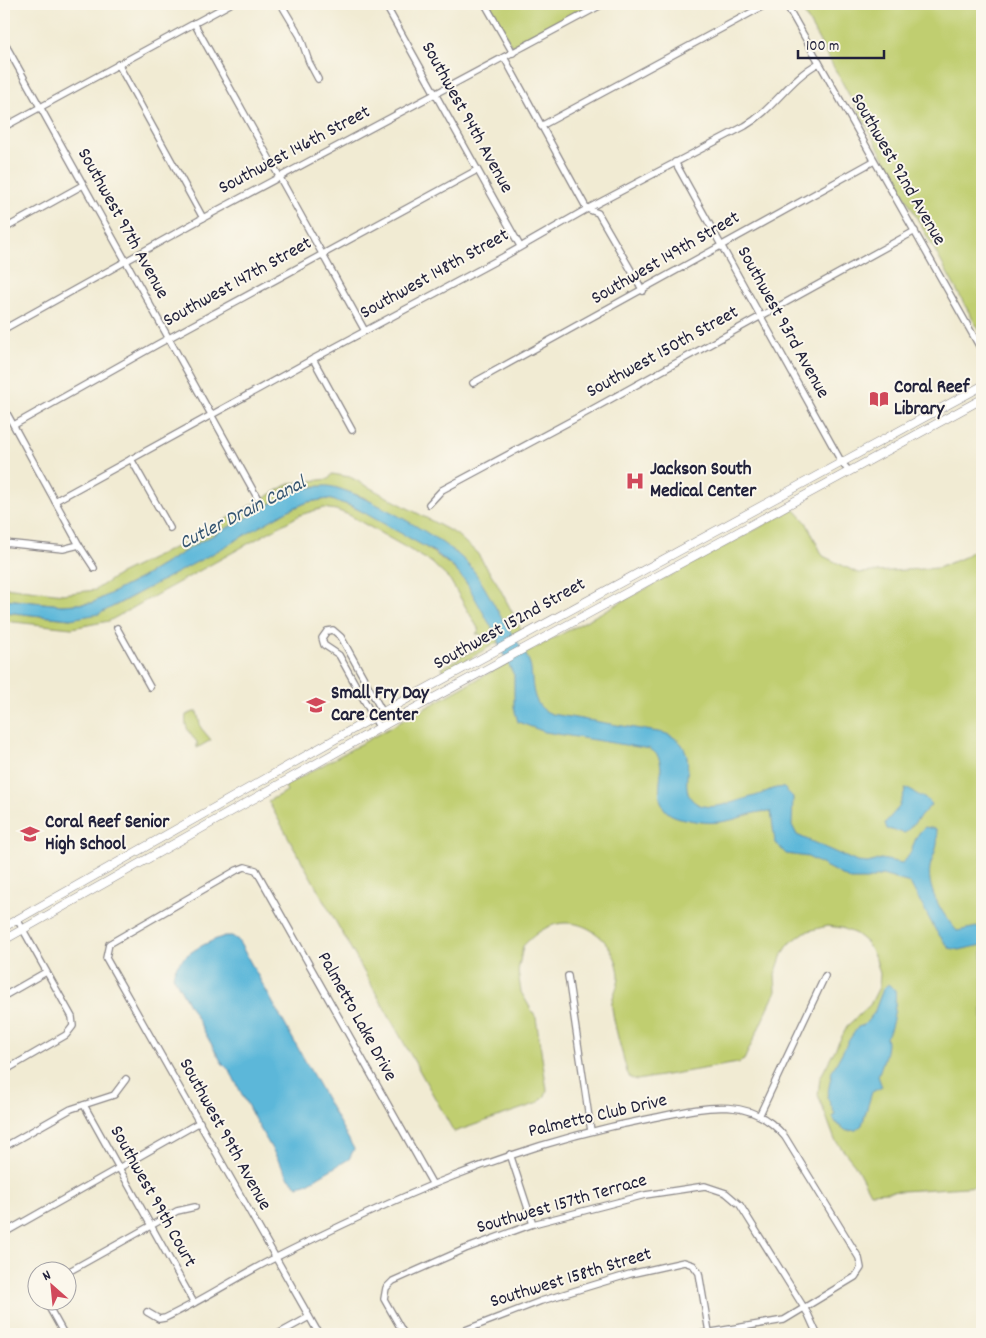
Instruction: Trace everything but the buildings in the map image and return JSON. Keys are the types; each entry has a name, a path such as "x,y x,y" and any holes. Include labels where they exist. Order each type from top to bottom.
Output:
{"main road":[{"name":"Southwest 152nd Street","path":"4,927 383,712 932,415 982,386"},
{"name":"Southwest 152nd Street","path":"4,940 388,722 982,399"},
{"path":"930,428 932,415"}],"street":[{"path":"4,127 230,4"},
{"path":"281,4 300,36 318,79"},
{"name":"Southwest 94th Avenue","path":"385,4 520,246"},
{"path":"485,4 513,53"},
{"name":"Southwest 146th Street","path":"4,329 203,218 603,4"},
{"path":"541,126 767,4"},
{"name":"Southwest 92nd Avenue","path":"786,4 982,351"},
{"path":"194,23 365,331"},
{"name":"Southwest 97th Avenue","path":"4,42 258,499"},
{"path":"504,57 587,209 598,213 642,292"},
{"name":"Southwest 148th Street","path":"56,501 210,415 755,119 797,79 819,63"},
{"path":"118,64 203,218"},
{"name":"Southwest 149th Street","path":"473,384 642,292 721,244 874,161"},
{"name":"Southwest 93rd Avenue","path":"675,162 842,463 849,471"},
{"name":"Southwest 147th Street","path":"14,425 168,338 477,170"},
{"path":"4,229 83,185"},
{"name":"Southwest 150th Street","path":"429,504 442,490 915,231"},
{"path":"313,359 352,430"},
{"path":"4,408 79,545 94,568"},
{"path":"131,459 170,528"},
{"path":"4,543 63,549 79,545"},
{"path":"117,628 150,687"},
{"path":"379,727 339,655 324,645 322,638 327,631 333,630 341,637 388,722"},
{"name":"Palmetto Lake Drive","path":"106,951 111,942 130,930 237,870 251,868 259,874 432,1183"},
{"path":"4,1071 66,1035 73,1026 72,1018 17,919"},
{"name":"Southwest 99th Avenue","path":"106,951 106,958 320,1334"},
{"path":"4,996 46,972"},
{"path":"568,976 591,1131"},
{"path":"760,1114 825,976"},
{"path":"4,1147 65,1112 114,1095 126,1079"},
{"name":"Southwest 99th Court","path":"84,1105 194,1303"},
{"name":"Palmetto Club Drive","path":"147,1312 159,1319 163,1319 359,1216 432,1183 510,1154 591,1131 674,1114 723,1107 739,1108 760,1114 776,1126 788,1142 859,1258 861,1270 855,1277 804,1309"},
{"path":"4,1233 200,1122"},
{"path":"510,1154 533,1224"},
{"name":"Southwest 157th Terrace","path":"404,1334 385,1302 384,1292 390,1283 474,1245 533,1224 610,1203 684,1188 710,1187 729,1196 749,1218 804,1309"},
{"path":"78,1266 177,1211 195,1207"},
{"name":"Southwest 158th Street","path":"455,1334 522,1307 613,1278 682,1262 690,1263 696,1268 709,1332"},
{"path":"700,1334 774,1323 788,1319 804,1309 817,1334"},
{"path":"51,1310 64,1334"},
{"path":"278,1334 309,1317"}],"green space":[{"path":"489,4 594,4 516,47 511,45"},
{"path":"799,4 980,4 982,38 982,336"},
{"path":"332,474 350,477 456,534 477,553 497,583 522,631 512,635 510,633 465,561 432,536 363,497 337,488 316,486 298,490 277,502 275,500 264,509 200,542 141,578 92,603 62,605 4,599 4,587 63,594 95,590 118,575 180,545 291,483 329,479"},
{"path":"328,499 377,519 417,541 449,564 470,588 498,642 445,673 442,668 461,657 460,653 464,656 482,646 480,641 483,639 480,634 476,634 479,630 450,580 431,562 349,515 323,508 300,515 109,621 72,628 4,621 4,612 70,619 115,606 287,511 308,502"},
{"path":"794,509 806,522 823,556 858,573 938,568 964,557 982,544 982,1186 870,1193 855,1165 835,1140 818,1095 820,1078 848,1025 870,1005 879,987 880,974 876,959 866,942 856,934 842,928 827,926 805,932 789,944 781,957 775,975 776,991 744,1060 738,1063 637,1080 630,1078 627,1072 615,1024 612,1004 619,975 611,950 593,931 582,926 570,923 557,924 544,929 523,946 518,971 521,992 536,1018 547,1090 545,1096 538,1103 454,1132 268,801 287,791 285,786 465,686"},
{"path":"197,712 201,728 211,740 197,748 197,742 186,726 186,715"}],"water":[{"path":"328,486 360,497 403,519 444,544 470,566 526,655 530,664 536,699 545,710 552,714 664,733 677,740 684,748 688,768 687,788 690,796 696,803 709,807 717,806 773,789 784,788 793,797 792,825 797,835 857,862 868,863 881,859 902,863 909,855 917,836 925,827 936,829 937,843 929,872 932,890 940,908 957,931 982,926 982,945 959,950 949,948 936,931 910,883 882,875 867,880 851,880 808,857 786,854 775,842 771,812 760,812 721,822 700,822 670,814 661,802 661,766 659,759 650,749 545,732 518,722 514,708 514,675 499,646 498,639 466,582 452,566 436,553 352,506 328,499 308,502 287,511 212,554 99,614 70,619 4,612 4,599 62,605 92,603 141,578 200,542 285,496 311,487"},
{"path":"906,788 929,801 931,805 905,833 887,829 885,823 899,807"},
{"path":"225,936 232,936 238,940 354,1149 349,1159 306,1184 298,1186 288,1177 254,1118 230,1071 222,1063 173,976 179,962 186,956 202,946"},
{"path":"888,984 895,990 895,1001 894,1015 886,1037 886,1051 878,1076 882,1087 872,1092 862,1125 856,1130 847,1131 837,1124 833,1118 835,1114 827,1097 832,1071 858,1027 864,1025 874,1013 883,989"}],"place":[{"name":"Coral Reef Library","path":"879,399"},
{"name":"Jackson South Medical Center","path":"635,481"},
{"name":"Small Fry Day Care Center","path":"316,705"},
{"name":"Coral Reef Senior High School","path":"30,834"}],"water label":[{"name":"Cutler Drain Canal","path":"243,514"}]}
